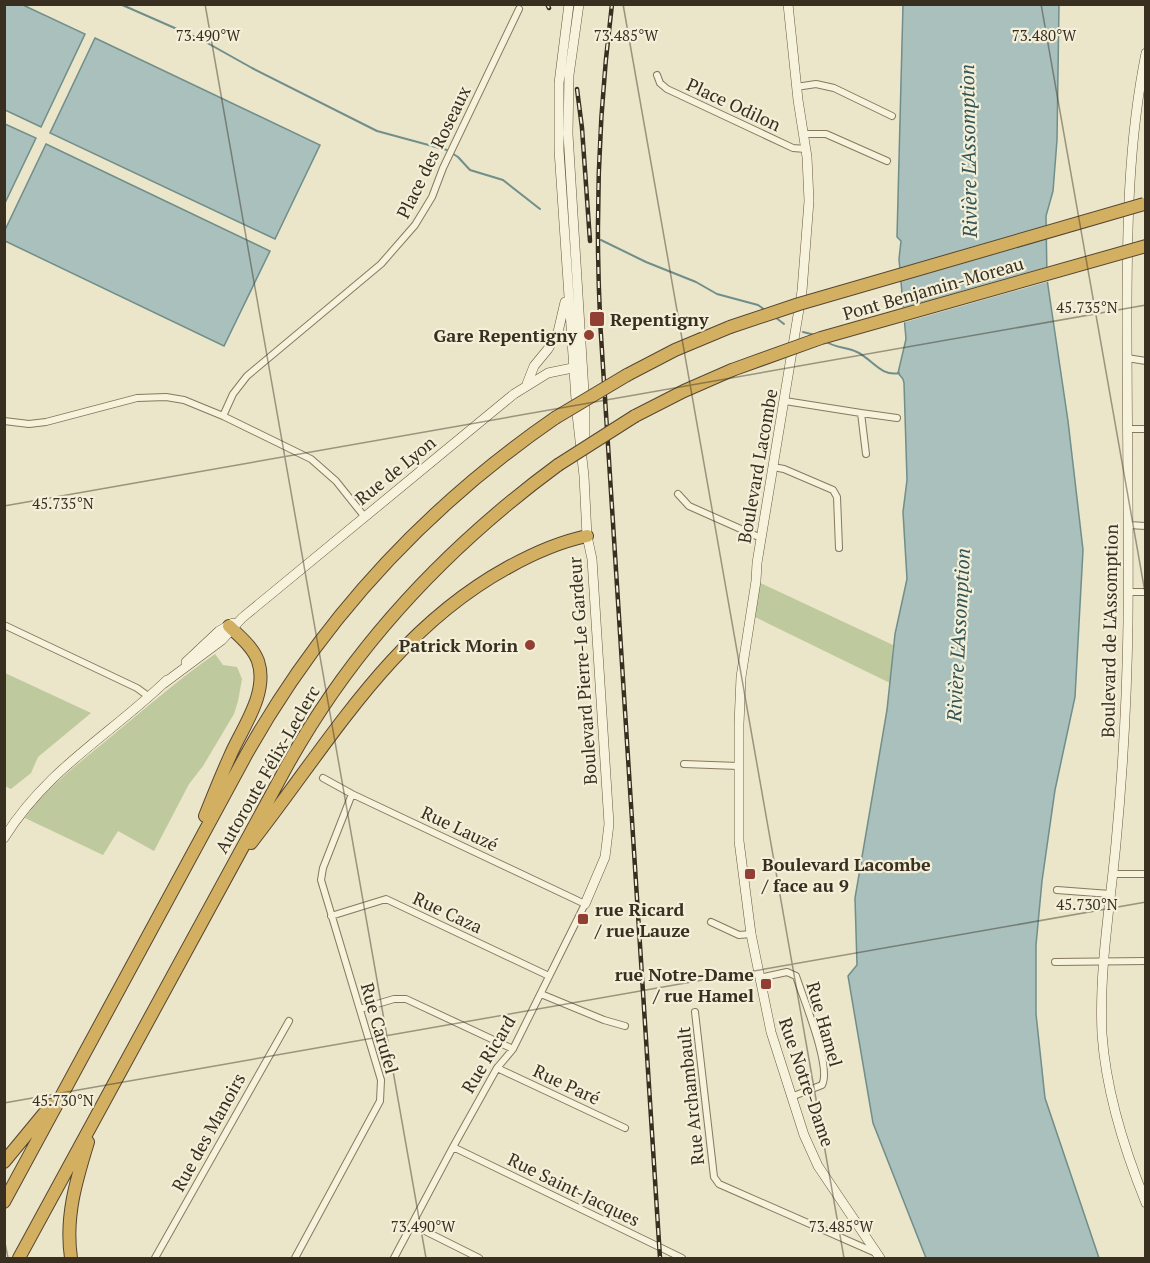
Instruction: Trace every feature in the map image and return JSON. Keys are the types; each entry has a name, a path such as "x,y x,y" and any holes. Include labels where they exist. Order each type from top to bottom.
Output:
{"highway":[{"name":"Pont Benjamin-Moreau","path":"730,327 814,299 1145,204"},
{"name":"Pont Benjamin-Moreau","path":"732,370 822,338 1146,246"},
{"name":"Autoroute Félix-Leclerc","path":"4,1202 265,721 310,653 347,605 399,548 442,506 494,462 555,418 627,375 675,350 730,327"},
{"name":"Autoroute Félix-Leclerc","path":"19,1258 309,728 336,686 373,638 460,544 514,498 558,465 635,416 732,370"},
{"path":"228,873 372,682 423,628 456,600 496,574 546,549 588,536"},
{"path":"183,872 230,754 258,692 260,675 258,661 234,625"},
{"path":"4,1162 70,1080"},
{"path":"71,1258 69,1235 71,1203 95,1118"}],"street":[{"name":"Boulevard Pierre-Le Gardeur","path":"569,4 560,75 558,127 567,291 578,367"},
{"name":"Boulevard Pierre-Le Gardeur","path":"579,4 572,50 568,127 578,367 577,414 592,559 609,804 609,836 603,863"},
{"name":"Boulevard Lacombe","path":"751,934 739,841 738,766 741,677 806,255 809,201 806,149 796,87 788,4"},
{"name":"Place des Roseaux","path":"223,416 233,394 247,376 373,271 400,244 421,216 519,9"},
{"name":"Boulevard de L'Assomption","path":"1146,53 1135,112 1128,191 1127,707 1122,789 1102,962 1102,1035 1109,1088 1123,1143 1146,1203"},
{"name":"Place Odilon","path":"657,75 660,83 668,89 794,148 806,149"},
{"path":"796,87 816,84 834,88 892,116"},
{"path":"803,134 826,134 887,161"},
{"path":"527,384 534,366 558,332 567,291"},
{"path":"1127,358 1146,361"},
{"name":"Rue de Lyon","path":"4,838 47,782 163,684 212,637 234,625 527,384 548,373 578,367"},
{"path":"4,421 29,424 46,422 128,400 156,397 183,400 286,445 317,463 336,481 364,516"},
{"path":"784,401 897,418"},
{"path":"861,413 866,454"},
{"path":"1127,429 1146,429"},
{"path":"773,467 784,469 833,489 837,497 839,548"},
{"path":"678,494 689,506 761,538"},
{"path":"1128,525 1146,526"},
{"path":"1128,592 1146,592"},
{"path":"4,625 137,688 148,696"},
{"path":"684,764 738,766"},
{"name":"Rue Lauzé","path":"323,778 352,794 585,904"},
{"name":"Rue Carufel","path":"295,1258 380,1101 381,1080 321,880 323,868 352,794"},
{"name":"Rue Ricard","path":"394,1258 497,1068 513,1048 603,863"},
{"path":"1113,874 1146,874"},
{"path":"1057,890 1110,894"},
{"name":"Rue Caza","path":"331,916 386,899 549,976"},
{"path":"711,922 739,935 751,934"},
{"name":"Rue Notre-Dame","path":"751,934 777,1057 804,1135 819,1166 878,1256"},
{"path":"1055,962 1146,961"},
{"name":"Rue Hamel","path":"759,978 787,972 796,976 819,1044 826,1075 822,1085 791,1097"},
{"path":"541,994 604,1020 625,1026"},
{"path":"360,1009 394,999 406,999 513,1048"},
{"name":"Rue Archambault","path":"695,1012 714,1177 719,1184 878,1256"},
{"name":"Rue des Manoirs","path":"155,1258 288,1021"},
{"name":"Rue Paré","path":"497,1068 625,1128"},
{"name":"Rue Saint-Jacques","path":"453,1147 682,1258"},
{"path":"413,1225 479,1258"}],"green space":[{"path":"756,581 893,645 890,683 751,615"},
{"path":"215,654 223,665 237,667 242,679 234,714 203,766 189,784 154,851 118,831 103,855 25,818 66,774 163,693"},
{"path":"5,673 91,713 38,757 31,773 11,789 5,786"}],"water":[{"path":"5,4 23,5 85,34 41,127 5,110"},
{"name":"Rivière L'Assomption","path":"903,5 1059,5 1057,140 1053,191 1046,216 1047,279 1068,421 1083,550 1075,697 1055,790 1042,881 1036,945 1036,1014 1045,1098 1099,1258 926,1258 873,1123 848,976 857,965 855,898 887,710 895,634 907,579 903,512 907,480 904,383 898,373 906,339 899,259 901,241 897,237"},
{"path":"95,38 320,145 275,239 50,133"},
{"path":"5,124 36,138 5,203"},
{"path":"46,144 270,251 224,346 5,241 5,230"}],"pier":[{"path":"1050,266 1050,281 902,323 901,308"}],"waterway":[{"path":"120,4 202,40 377,131 447,150 458,157 470,170 503,180 540,209"},
{"path":"601,240 646,262 696,282 717,294 758,305 765,310"},
{"path":"775,317 784,324"},
{"path":"803,332 815,335"},
{"path":"825,341 857,352 882,370 893,374 899,373"}],"railway":[{"path":"547,4 549,8"},
{"path":"600,316 599,160 612,4"},
{"path":"577,89 590,241"},
{"path":"600,320 660,1258"}],"place":[{"name":"Repentigny","path":"597,319"},
{"name":"Gare Repentigny","path":"589,335"},
{"name":"Patrick Morin","path":"530,645"},
{"name":"Boulevard Lacombe / face au 9","path":"750,874"},
{"name":"rue Ricard / rue Lauze","path":"583,919"},
{"name":"rue Notre-Dame / rue Hamel","path":"766,984"}]}
